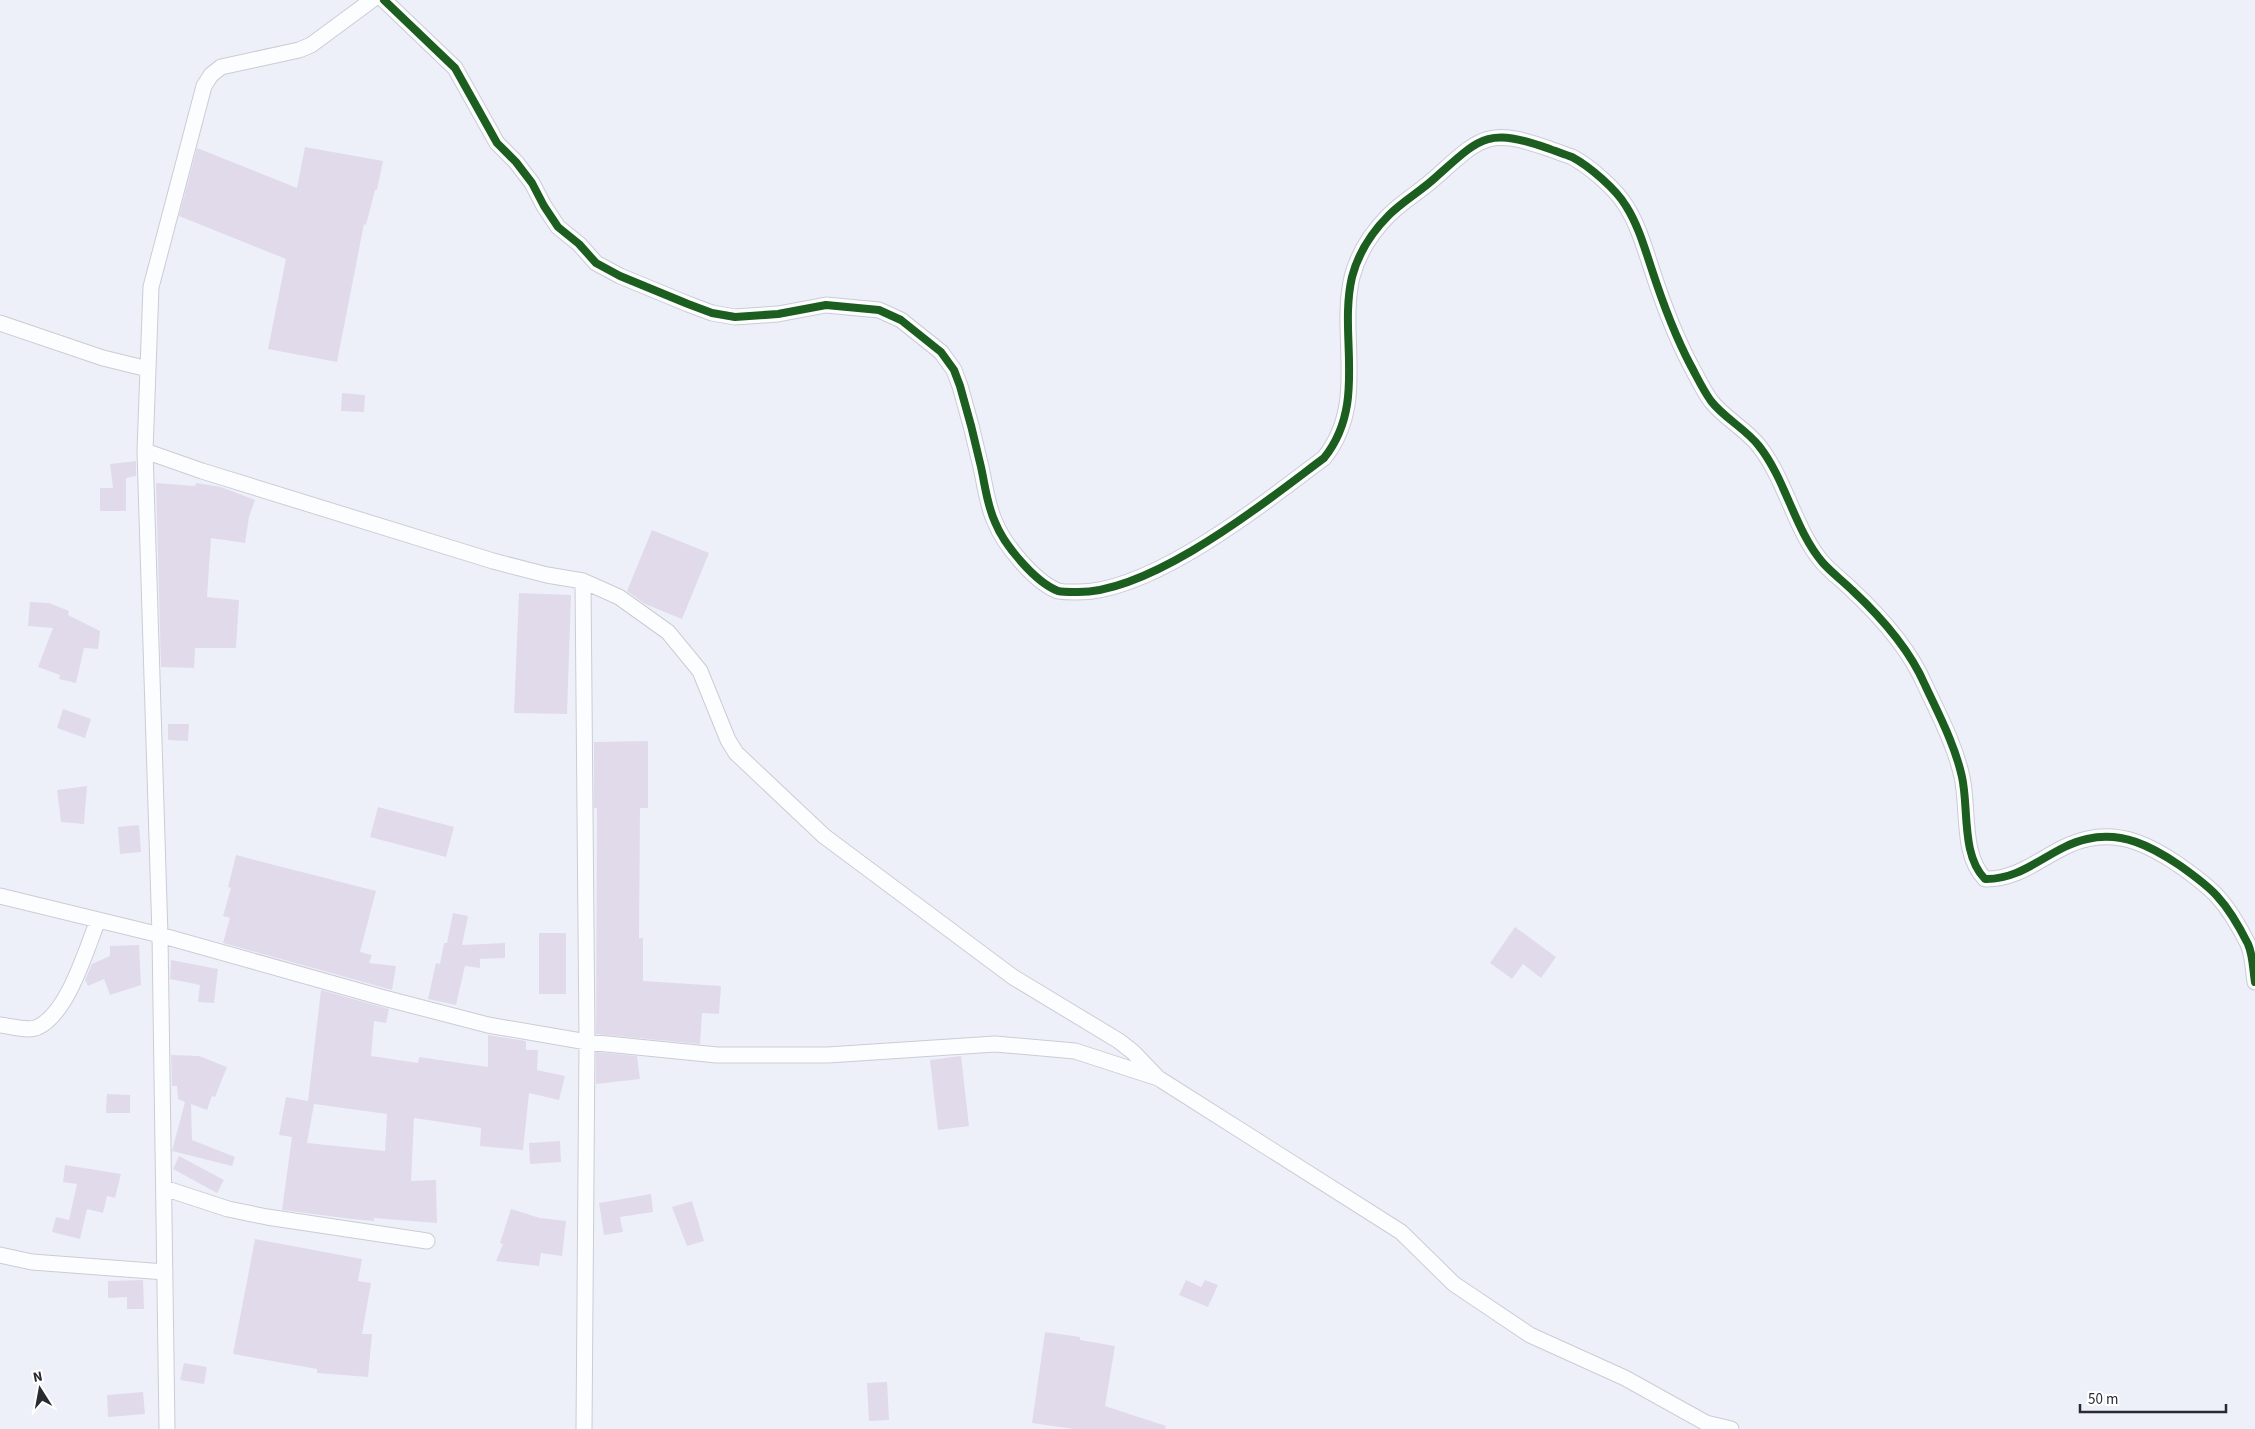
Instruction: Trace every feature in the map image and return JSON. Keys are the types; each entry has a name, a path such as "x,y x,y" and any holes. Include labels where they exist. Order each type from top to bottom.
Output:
{"street":[{"path":"167,1429 160,935 145,451 151,287 204,86 211,75 221,67 299,50 312,45 372,0"},
{"path":"384,0 455,68 497,143 516,162 532,183 558,227 579,244 596,263 620,276 688,304 712,313 735,317 778,314 826,305 879,310 901,320 941,352 954,370 960,386 995,522 1007,544 1023,564 1045,583 1059,591 1084,592 1108,588 1179,558 1244,518 1324,458 1333,448 1341,428 1348,398 1351,368 1349,312 1352,280 1359,256 1374,233 1390,214 1435,178 1463,151 1481,140 1498,136 1522,140 1574,158 1609,186 1625,204 1638,227 1679,344 1712,402 1759,446 1786,492 1808,539 1821,561 1853,591 1904,646 1924,682 1955,751 1963,780 1968,838 1979,873 1985,879 1997,880 2020,873 2065,846 2087,839 2107,836 2127,838 2151,847 2204,882 2219,898 2249,946 2255,982"},
{"path":"0,324 103,358 148,369"},
{"path":"145,451 202,471 493,562 582,581 619,598 668,632 700,672 728,740 736,753 824,836 1013,977 1119,1041 1134,1052 1158,1078 1401,1232 1454,1284 1530,1335 1624,1378 1706,1423 1731,1429"},
{"path":"582,581 587,1042 584,1429"},
{"path":"0,896 160,935 422,1008 488,1024 587,1042 726,1055 828,1055 994,1044 1075,1052 1158,1078"},
{"path":"0,1024 30,1029 39,1027 63,1005 98,920"},
{"path":"164,1188 228,1209 268,1217 427,1241"},
{"path":"0,1255 32,1262 165,1272"}],"building":[{"path":"305,147 383,161 377,190 375,190 366,225 364,224 337,362 268,349 286,259 179,216 197,148 297,188"},
{"path":"342,393 365,395 364,412 341,411"},
{"path":"136,461 136,476 126,478 126,511 100,511 100,488 113,488 110,464"},
{"path":"156,483 195,486 196,483 221,487 255,500 249,517 245,543 211,538 207,597 239,600 236,648 195,648 194,668 161,667"},
{"path":"652,530 709,553 682,619 645,604 627,591"},
{"path":"519,593 571,595 567,714 514,713"},
{"path":"30,602 49,603 69,611 68,615 100,631 98,649 84,648 76,683 59,679 60,675 38,667 53,628 28,626"},
{"path":"63,709 91,719 85,738 57,728"},
{"path":"168,724 189,724 188,741 168,740"},
{"path":"648,741 648,808 640,808 639,938 643,938 643,981 721,986 719,1014 702,1013 700,1044 596,1034 597,808 594,808 594,742"},
{"path":"87,786 84,824 61,822 57,790"},
{"path":"378,807 454,827 446,857 370,837"},
{"path":"139,825 141,852 120,854 118,827"},
{"path":"236,855 376,891 360,952 372,955 369,963 396,966 392,990 223,943 230,918 223,916 231,888 228,887"},
{"path":"453,913 468,916 462,945 505,943 505,958 480,959 480,968 465,966 456,1005 428,999 436,963 440,964 444,943 447,943"},
{"path":"1515,927 1556,957 1541,978 1523,964 1512,979 1490,963"},
{"path":"539,933 566,933 566,994 539,994"},
{"path":"139,945 141,985 110,995 104,979 88,986 85,980 92,964 110,956 110,946"},
{"path":"171,960 218,969 214,1003 198,1002 200,985 170,979"},
{"path":"321,990 389,1009 386,1023 374,1021 371,1056 418,1063 419,1057 488,1067 488,1035 526,1041 526,1050 538,1050 537,1070 565,1076 559,1100 529,1093 523,1150 480,1146 481,1128 414,1118 411,1181 436,1180 437,1223 374,1218 374,1221 282,1210 292,1137 279,1135 286,1097 308,1101","holes":["314,1104 387,1114 385,1151 307,1143"]},
{"path":"596,1052 637,1056 640,1079 596,1084"},
{"path":"171,1055 199,1056 227,1067 215,1097 212,1096 207,1110 191,1104 192,1140 235,1157 232,1166 172,1151 185,1102 178,1099 177,1086 172,1086"},
{"path":"961,1056 969,1126 938,1130 930,1060"},
{"path":"107,1094 130,1095 130,1113 106,1113"},
{"path":"560,1141 561,1162 530,1164 529,1143"},
{"path":"179,1156 224,1180 217,1193 173,1169"},
{"path":"65,1165 121,1174 115,1198 107,1196 103,1213 87,1209 80,1239 52,1232 56,1217 69,1220 77,1184 63,1182"},
{"path":"651,1194 653,1212 620,1217 623,1232 604,1235 599,1203"},
{"path":"692,1201 704,1241 687,1246 672,1207"},
{"path":"511,1209 540,1218 566,1221 562,1256 541,1253 539,1266 496,1261 503,1244 500,1243"},
{"path":"255,1239 362,1259 358,1281 371,1283 362,1334 372,1334 368,1377 317,1373 317,1369 233,1354"},
{"path":"143,1280 144,1309 127,1309 127,1297 108,1298 108,1281"},
{"path":"1186,1280 1201,1287 1205,1280 1218,1285 1208,1307 1179,1295"},
{"path":"1045,1332 1080,1337 1080,1340 1115,1346 1105,1406 1166,1426 1165,1429 1074,1429 1032,1423"},
{"path":"184,1363 207,1367 204,1384 180,1380"},
{"path":"887,1382 889,1420 869,1421 867,1383"},
{"path":"143,1392 145,1414 108,1417 107,1395"}],"cycle path":[{"path":"384,0 455,68 497,143 516,162 532,183 558,227 579,244 596,263 620,276 688,304 712,313 735,317 778,314 826,305 879,310 901,320 941,352 954,370 960,386 969,416 988,502 999,531 1021,562 1040,580 1058,591 1073,592 1103,589 1136,579 1170,563 1239,521 1324,458 1337,437 1345,415 1349,392 1348,323 1352,277 1366,244 1394,210 1463,153 1486,140 1511,138 1572,157 1609,185 1622,199 1630,213 1674,330 1708,397 1722,413 1748,434 1759,446 1776,474 1805,536 1826,567 1863,600 1884,622 1911,658 1941,719 1955,753 1964,789 1967,831 1972,857 1977,869 1985,879 2013,874 2061,849 2087,839 2112,837 2147,846 2179,865 2222,901 2250,948 2255,982"}]}
